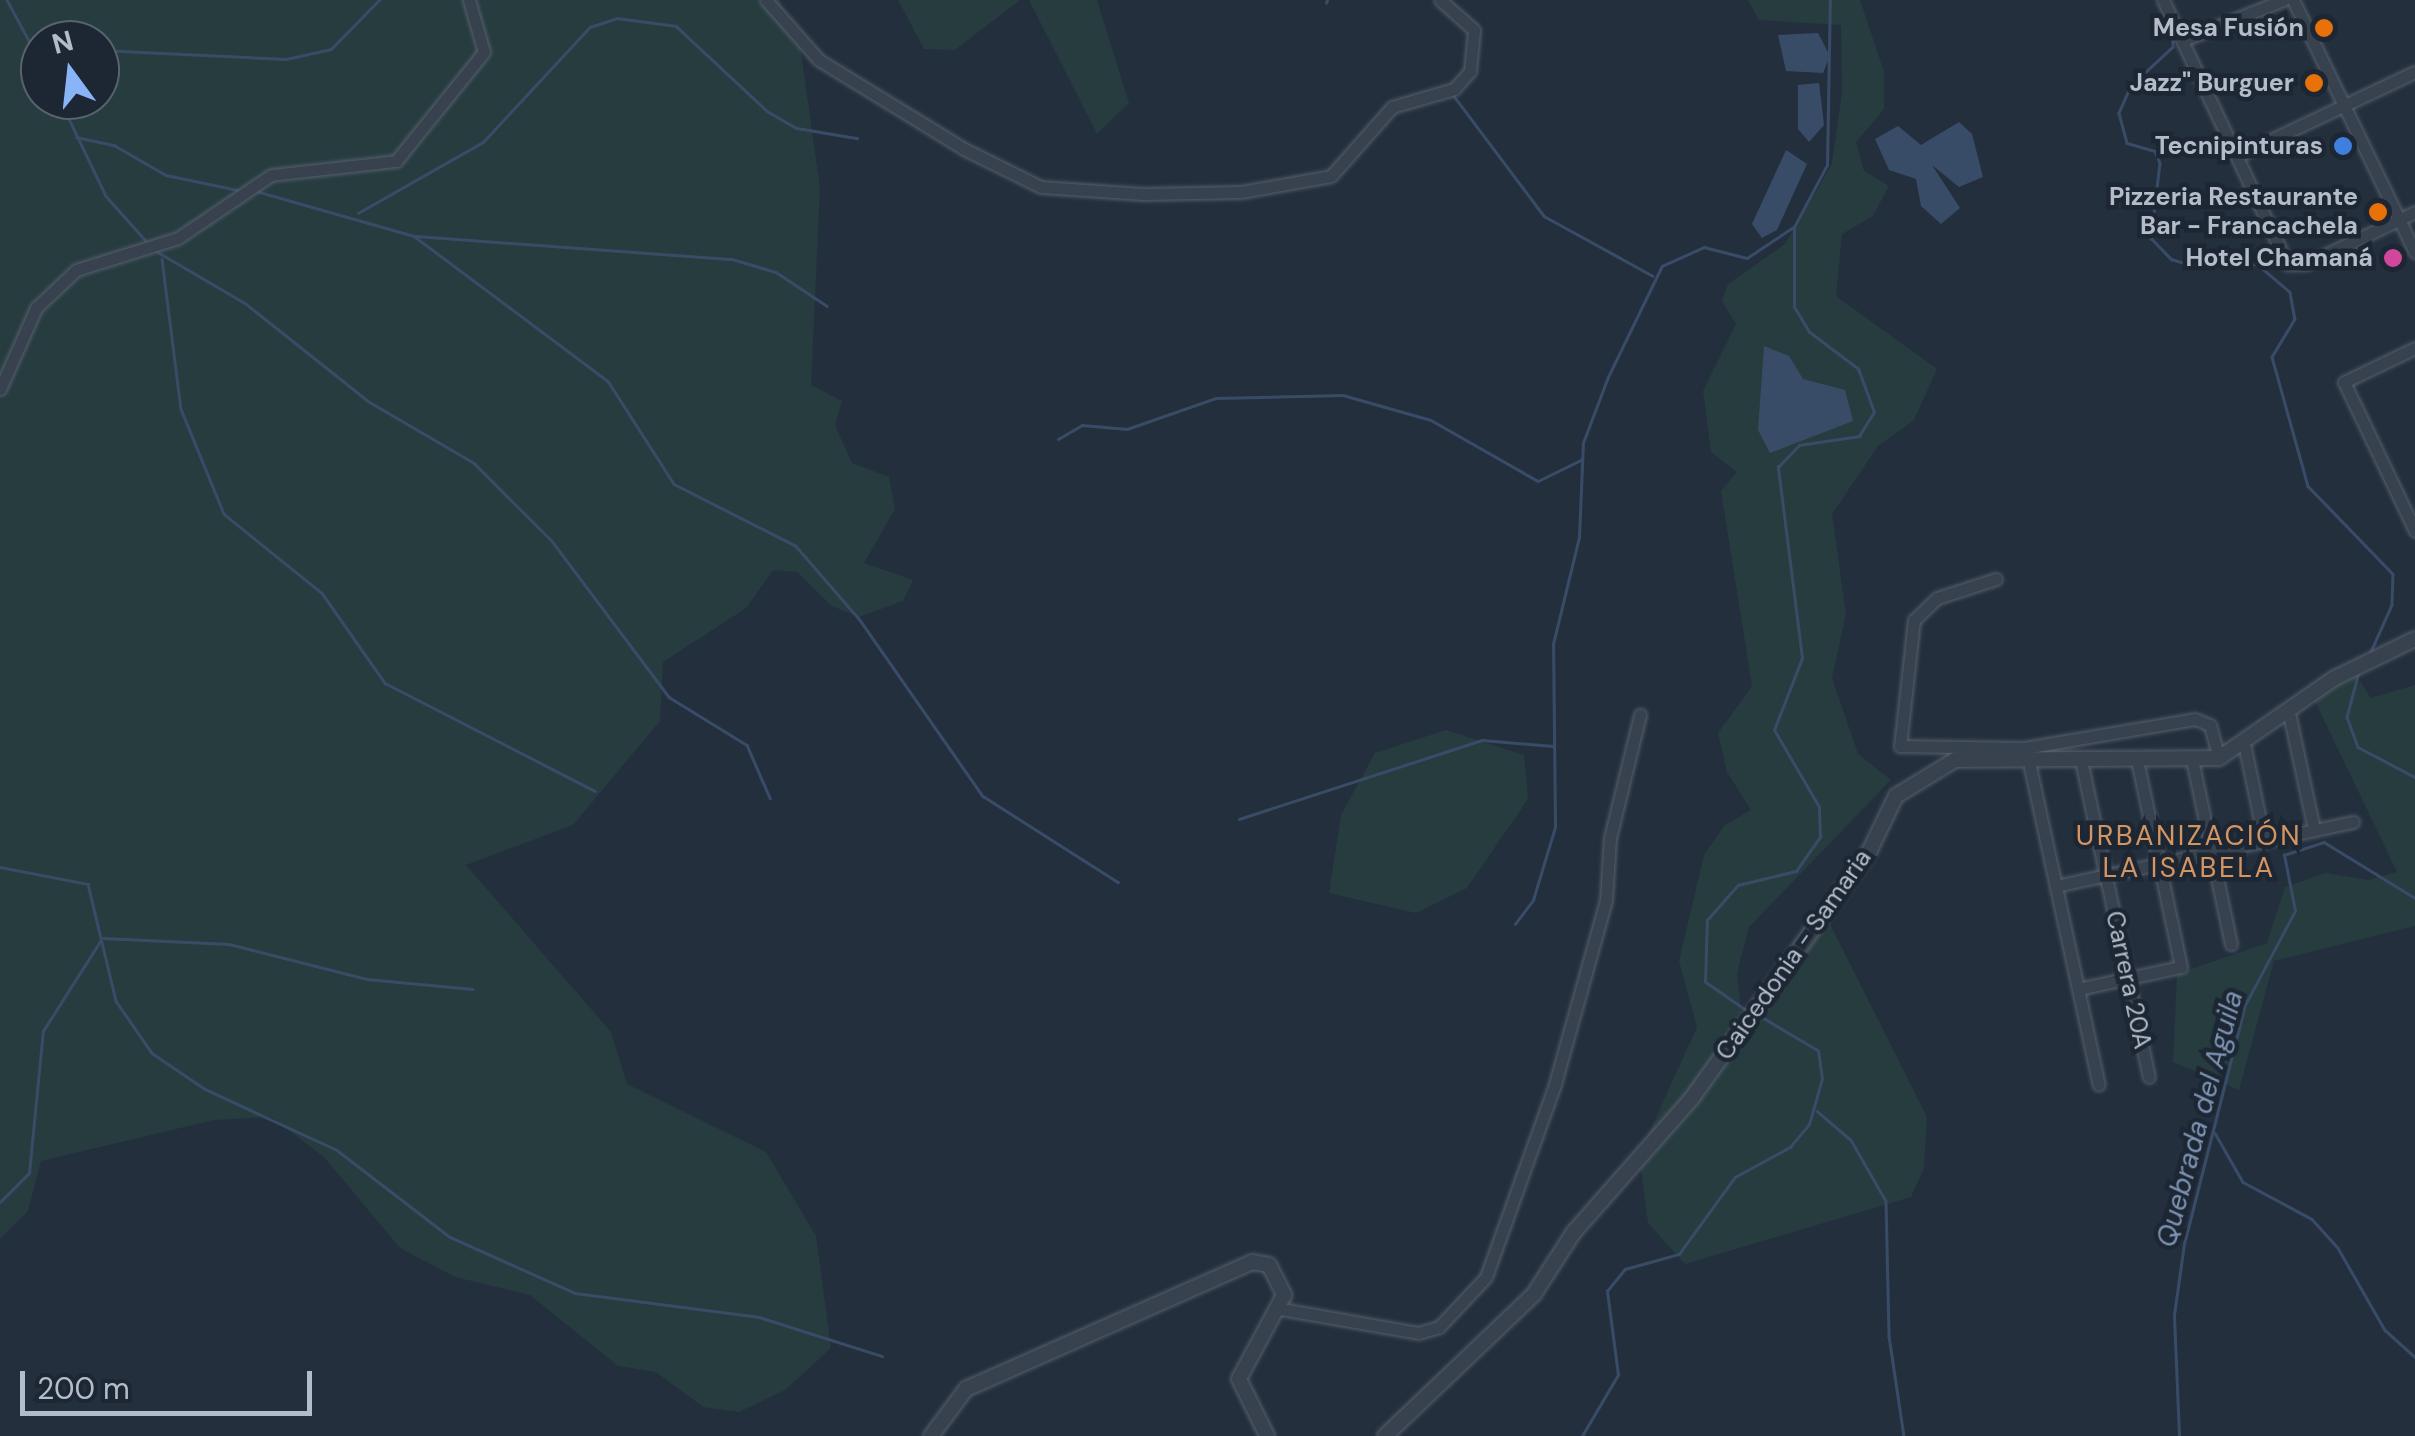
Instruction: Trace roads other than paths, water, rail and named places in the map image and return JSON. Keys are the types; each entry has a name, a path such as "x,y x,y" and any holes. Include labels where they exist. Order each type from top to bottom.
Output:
{"street":[{"path":"0,389 36,308 76,270 178,238 271,176 396,161 484,52 469,0"},
{"path":"766,0 819,60 964,149 1041,187 1143,194 1242,192 1331,176 1392,108 1454,89 1470,71 1474,30 1440,0"},
{"path":"2163,0 2287,264 2415,212"},
{"path":"2183,40 2283,0"},
{"path":"2292,0 2415,252"},
{"path":"2237,156 2415,72"},
{"path":"2415,348 2344,382 2415,531"},
{"path":"2401,502 2415,496"},
{"path":"1996,579 1937,598 1914,620 1900,746 2024,748 2195,719 2210,725 2218,758"},
{"name":"Caicedonia - Samaria","path":"1385,1436 1534,1294 1574,1232 1692,1098 1870,850 1896,796 1955,760 2082,765 2193,764 2218,758 2245,748 2289,713 2415,639"},
{"path":"2289,713 2314,830"},
{"path":"1281,1309 1418,1333 1439,1327 1486,1277 1555,1084 1606,900 1610,838 1640,715"},
{"path":"2245,748 2264,839"},
{"path":"2029,762 2098,1085"},
{"path":"2078,989 2181,967 2138,764"},
{"path":"2193,764 2232,944"},
{"name":"Carrera 20A","path":"2082,765 2149,1077"},
{"path":"2056,886 2353,822"},
{"path":"932,1436 966,1389 1252,1262 1278,1276 1281,1309 1239,1378 1267,1436"}],"water":[{"path":"1818,33 1830,56 1823,73 1786,71 1778,35"},
{"path":"1819,83 1824,125 1809,142 1798,129 1798,85"},
{"path":"1959,122 1972,134 1983,177 1959,187 1932,165 1960,208 1941,224 1921,206 1916,179 1889,170 1875,139 1898,126 1921,145"},
{"path":"1786,150 1807,164 1777,230 1762,238 1752,224"},
{"path":"1764,346 1789,356 1803,379 1845,390 1853,421 1770,453 1758,430"}],"waterway":[{"path":"7,0 20,24"},
{"path":"120,51 286,59 331,49 379,0"},
{"path":"1748,1012 1705,982 1707,920 1738,885 1796,871 1820,837 1819,807 1774,730 1802,658 1778,467 1799,445 1859,436 1874,412 1858,369 1809,332 1794,307 1794,227 1827,165 1830,0"},
{"path":"358,213 483,142 590,27 617,18 676,26 767,111 797,128 857,138"},
{"name":"Quebrada del Aguila","path":"2173,32 2173,47 2131,86 2119,113 2127,143 2155,151 2160,163 2151,238 2171,259 2199,267 2257,264 2290,292 2295,319 2272,357 2308,486 2393,574 2392,605 2371,652"},
{"path":"1454,96 1544,216 1653,276"},
{"path":"70,120 106,196 147,242"},
{"path":"76,137 114,145 166,175 238,190"},
{"path":"256,191 414,236 608,381 674,484 796,546 860,620 983,796 1118,882"},
{"path":"1515,924 1533,900 1555,827 1553,644 1579,537 1583,443 1608,377 1662,266 1704,247 1747,258 1792,228"},
{"path":"416,236 732,259 776,272 827,306"},
{"path":"156,251 245,303 368,401 474,463 552,541 669,697 747,745 770,798"},
{"path":"162,259 181,409 224,514 322,593 385,683 595,791"},
{"path":"1058,439 1082,425 1127,429 1216,398 1343,395 1431,420 1538,481 1581,460"},
{"name":"Quebrada del Aguila","path":"2359,672 2347,717 2358,747 2415,777"},
{"path":"1239,819 1482,740 1553,746"},
{"name":"Quebrada del Aguila","path":"2179,1436 2174,1315 2184,1244 2245,1005 2295,911 2284,855 2324,842 2415,898"},
{"path":"0,867 88,884 116,1001 152,1053 205,1089 337,1150 450,1237 575,1293 759,1317 882,1356"},
{"path":"103,938 229,944 367,979 473,989"},
{"path":"0,1202 29,1173 43,1031 101,940"},
{"path":"1582,1436 1618,1375 1607,1291 1625,1269 1679,1254 1735,1177 1790,1147 1809,1124 1822,1079 1818,1051 1761,1017"},
{"path":"1817,1111 1851,1140 1886,1201 1889,1336 1904,1436"},
{"path":"2215,1133 2243,1182 2312,1219 2338,1248 2385,1330 2415,1357"}],"place":[{"name":"Mesa Fusión","path":"2324,28"},
{"name":"Jazz\" Burguer","path":"2314,83"},
{"name":"Tecnipinturas","path":"2343,146"},
{"name":"Pizzeria Restaurante Bar - Francachela","path":"2378,212"},
{"name":"Hotel Chamaná","path":"2393,258"}],"district":[{"name":"URBANIZACIÓN LA ISABELA","path":"2189,852"}]}
